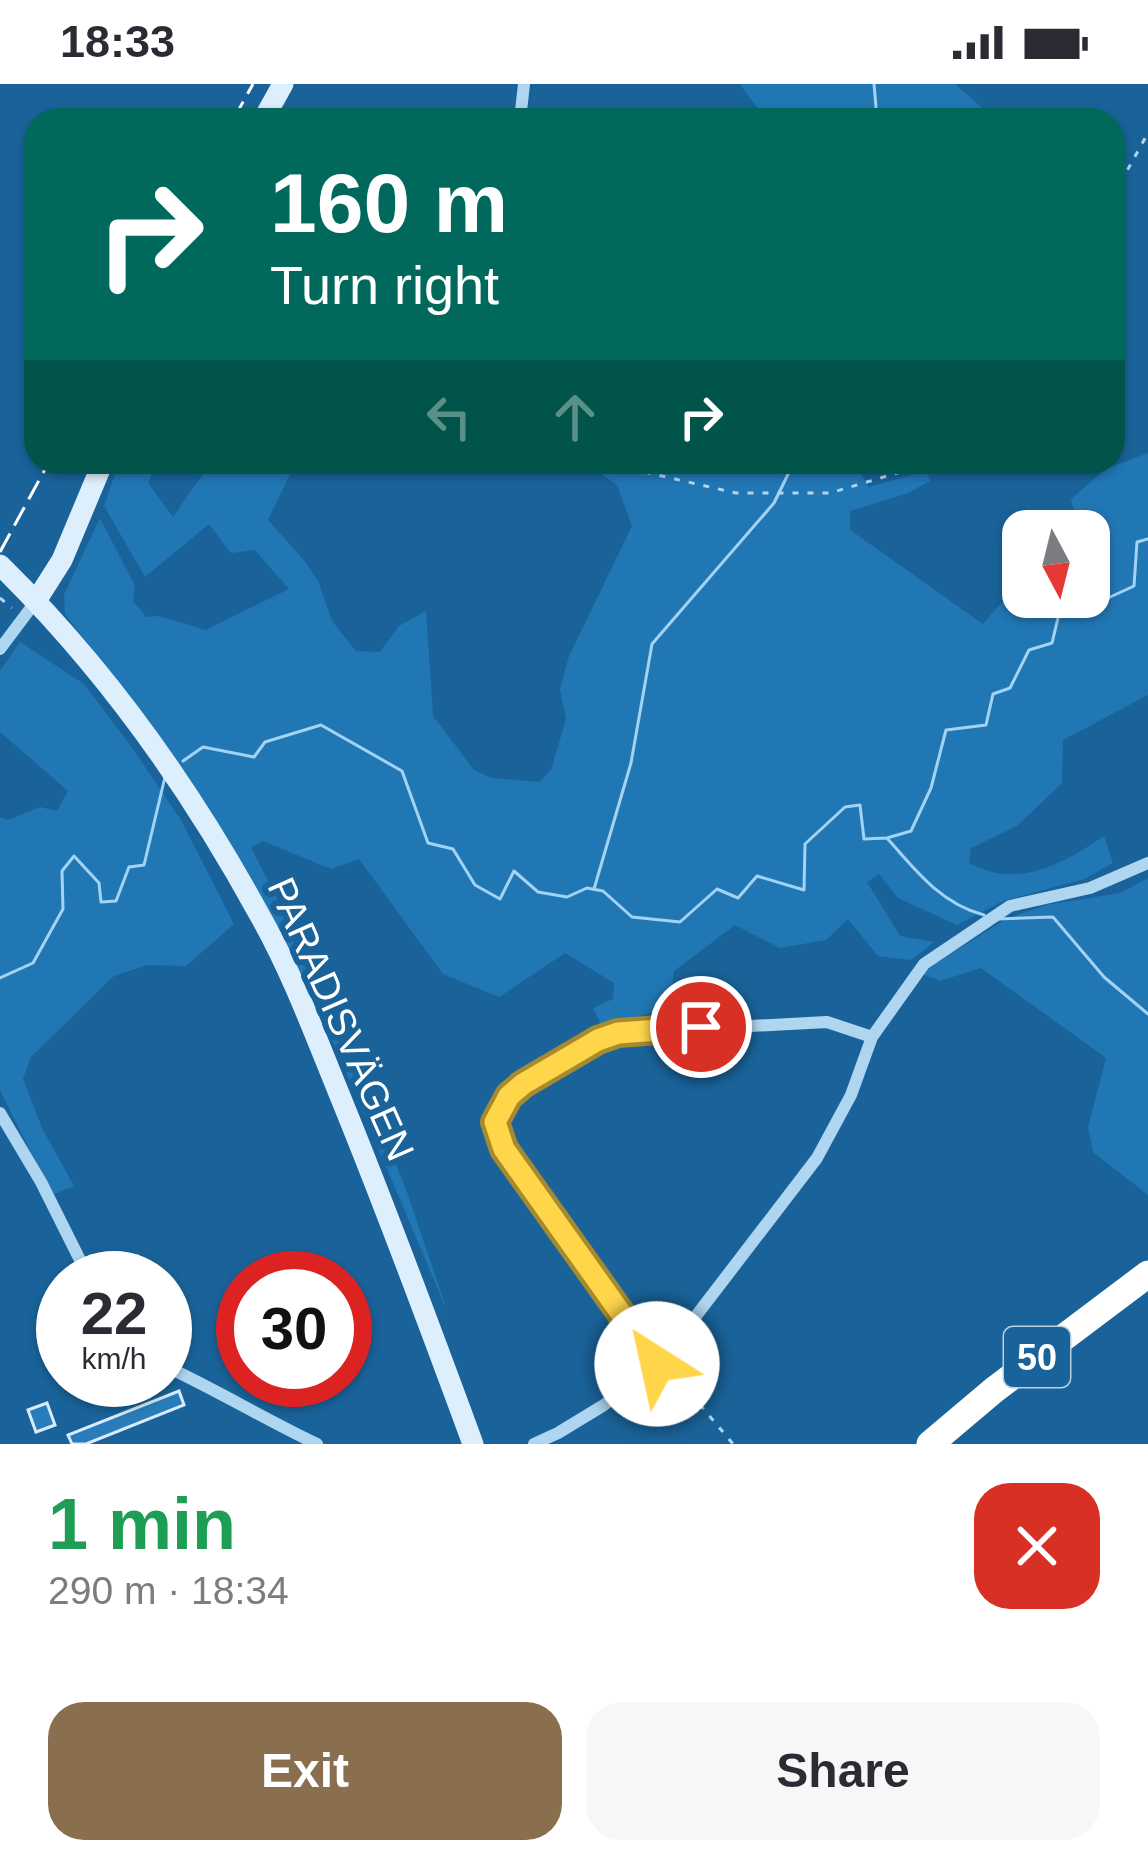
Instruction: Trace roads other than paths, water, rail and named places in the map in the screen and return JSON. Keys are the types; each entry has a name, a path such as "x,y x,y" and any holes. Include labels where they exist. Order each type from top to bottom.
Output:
{"highway":[{"name":"50","path":"930,1444 1148,1274"},
{"name":"50","path":"950,1444 1148,1291"}],"street":[{"path":"0,649 62,560 98,474"},
{"name":"PARADISVÄGEN","path":"0,565 30,609 155,745 260,915 295,984 386,1208 473,1444"},
{"path":"534,1444 604,1405 660,1361 817,1158 851,1095 872,1036 924,964 1010,906 1090,888 1148,863"},
{"path":"660,1361 504,1149 495,1122 509,1096 598,1040 618,1033 827,1022 872,1036"},
{"path":"0,1113 75,1251"},
{"path":"192,1379 317,1444"}],"waterway":[{"path":"874,84 876,108"},
{"path":"594,889 631,763 652,644 774,503 788,474"},
{"path":"1110,597 1134,586 1137,542 1148,539"},
{"path":"183,761 203,747 254,757 265,742 321,725 402,771 428,843 453,849 475,885 500,899 514,871 538,892 567,897 587,888 603,891 632,917 680,922 717,889 738,898 757,876 804,890 805,844 845,807 860,805 864,839 911,831 931,788 946,730 986,725 993,694 1010,688 1029,650 1052,643 1058,618"},
{"path":"0,978 33,963 63,909 62,871 74,856 99,883 101,902 116,901 129,867 144,865 165,777"},
{"path":"887,838 942,894 984,915"},
{"path":"999,919 1053,917 1104,977 1148,1014"}],"railway":[{"path":"240,108 253,84"},
{"path":"0,552 42,474"}]}
